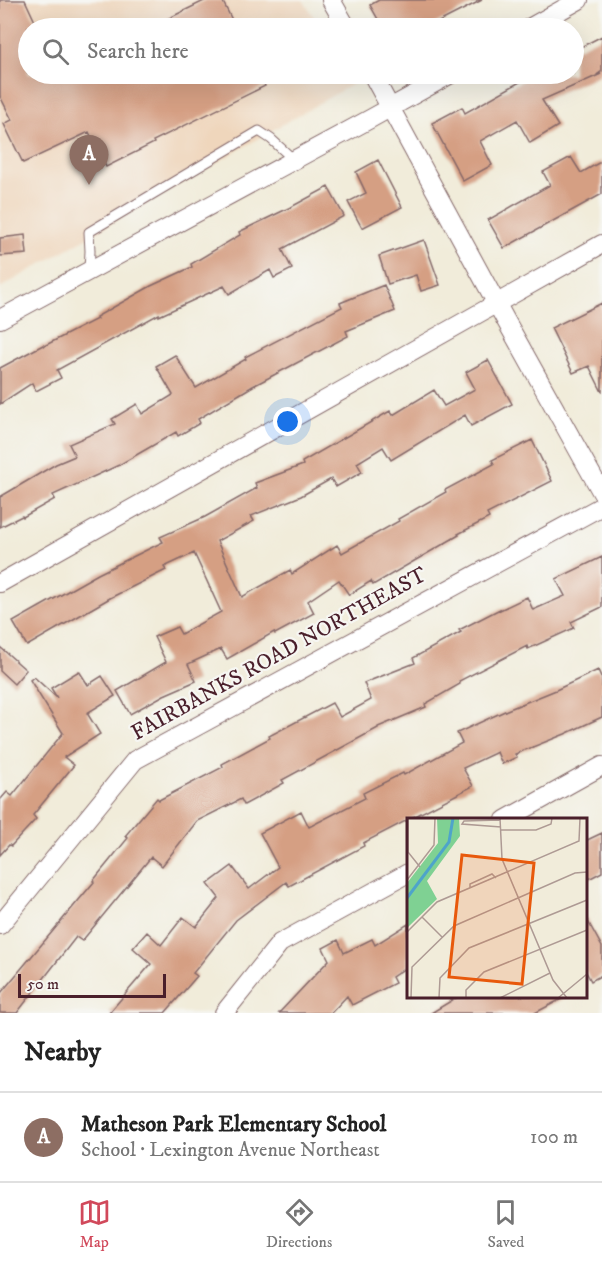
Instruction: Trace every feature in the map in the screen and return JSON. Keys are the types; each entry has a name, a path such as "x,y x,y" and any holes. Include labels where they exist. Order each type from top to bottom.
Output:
{"street":[{"path":"331,0 341,18"},
{"path":"548,18 579,0"},
{"path":"377,84 602,493"},
{"path":"0,318 433,84"},
{"path":"0,583 602,244"},
{"name":"FAIRBANKS ROAD NORTHEAST","path":"0,925 135,760 602,506"},
{"path":"507,818 602,766"},
{"path":"224,1013 280,943 407,874"}],"lane":[{"path":"89,269 89,232 259,131 272,139 294,160"}],"shaded area":[{"path":"0,0 303,0 315,18 18,18 18,84 352,84 0,288"}],"building":[{"path":"0,0 25,0 33,18 18,18 18,84 264,84 265,86 153,141 154,143 106,167 89,132 23,163 4,124 12,120 0,96"},
{"path":"206,0 222,0 231,18 169,18"},
{"path":"379,0 482,0 447,18 377,18 370,5"},
{"path":"602,36 602,71 598,74 601,74 584,81 584,45"},
{"path":"516,84 578,84 542,100 558,126 530,143 517,120 480,141 492,165 463,181 432,123 462,107 465,113"},
{"path":"571,157 581,173 602,161 602,194 504,248 488,220 550,185 543,172"},
{"path":"378,160 402,207 362,228 348,202 366,193 356,172"},
{"path":"328,187 344,216 282,249 292,269 274,278 270,270 229,294 224,286 159,316 159,314 57,370 61,378 36,391 32,383 0,404 0,368 97,319 96,317 151,286 192,267 191,264 240,235 239,232"},
{"path":"25,235 27,254 0,256 0,238"},
{"path":"424,240 440,285 421,291 416,275 388,284 379,256"},
{"path":"384,285 395,311 346,331 348,336 253,386 198,419 200,423 178,436 176,432 119,465 53,495 55,499 0,527 0,497 56,464 75,456 69,444 115,424 112,419 137,404 142,414 173,395 156,366 175,355 196,388 246,359 245,357 342,307 340,303"},
{"path":"602,303 602,392 589,366 573,373 551,328"},
{"path":"488,360 512,404 471,426 465,415 391,460 383,447 357,463 362,472 336,487 331,479 301,496 251,516 254,521 217,541 242,597 290,570 292,574 337,545 342,553 399,521 398,519 446,492 445,490 494,464 492,460 532,440 552,481 487,514 489,518 373,585 371,581 349,595 339,580 308,601 314,613 275,634 274,632 227,659 221,649 188,664 196,681 130,714 117,691 166,662 154,637 177,627 181,634 221,612 194,553 164,567 166,570 110,598 27,646 13,622 98,574 163,542 160,537 205,517 257,488 255,483 303,465 302,462 390,411 393,415 434,390 444,406 475,389 466,372"},
{"path":"602,557 602,607 571,622 574,628 528,649 527,646 459,681 460,684 425,704 426,707 378,727 282,780 284,783 244,805 241,799 197,821 162,866 151,857 82,941 76,937 17,1013 0,1013 0,994 94,882 128,838 125,836 157,798 159,800 223,767 222,764 270,738 269,736 332,703 340,717 371,700 364,683 415,663 413,658 461,632 459,630 500,609 527,597 533,610 565,596 556,579"},
{"path":"0,647 26,670 14,684 0,671"},
{"path":"598,670 602,679 602,717 515,754 517,757 502,764 497,752 463,768 473,786 411,818 407,818 407,820 363,843 364,846 289,886 286,882 236,920 193,973 197,976 165,1013 109,1013 151,964 133,948 147,932 161,945 183,917 196,927 219,898 208,884 232,866 249,889 278,867 260,833 301,811 309,827 365,798 363,793 403,773 404,775 462,743 457,733"},
{"path":"79,671 88,685 102,676 115,696 87,713 100,734 64,757 74,765 33,815 36,819 0,855 0,800 7,792 12,796 63,733 30,680 34,677 57,698 51,688"},
{"path":"602,833 602,872 587,880 587,840"},
{"path":"587,920 602,947 602,975 591,981 587,974"},
{"path":"407,925 407,967 392,977 395,983 352,1005 347,996 331,1013 279,1013 329,960 323,948 338,940 344,953 372,939 375,945"},
{"path":"456,998 563,998 535,1013 431,1013"}],"place":[{"name":"Matheson Park Elementary School","path":"89,185"}]}
